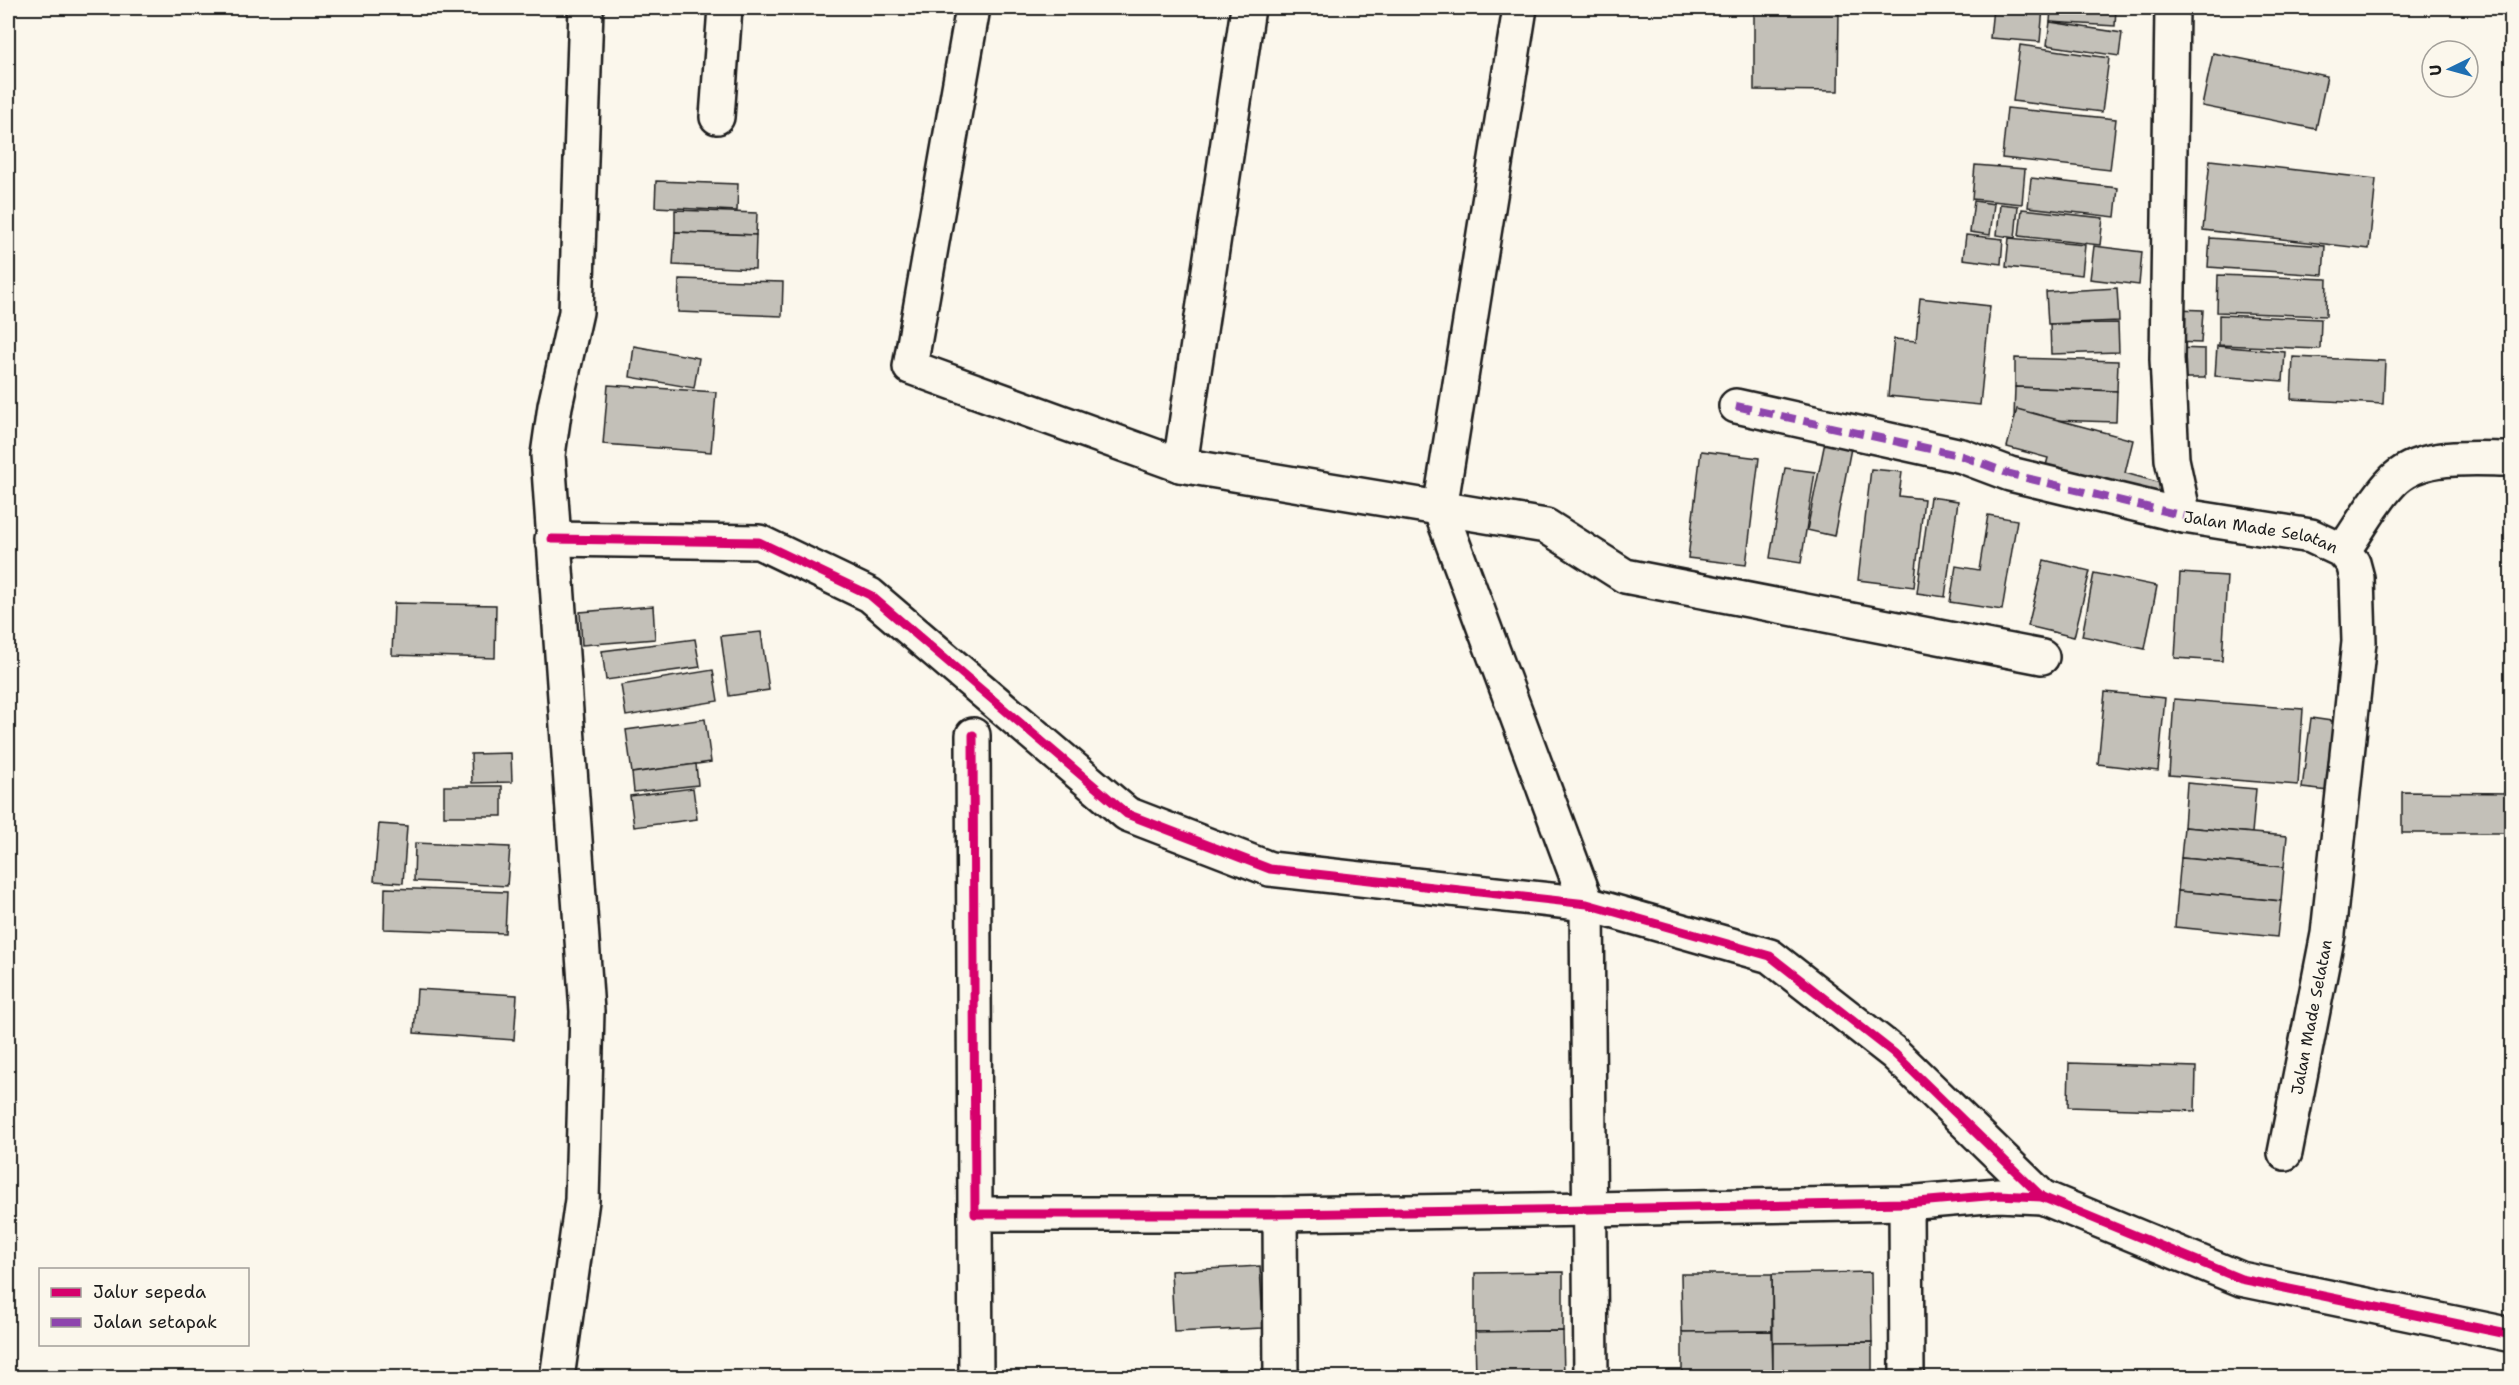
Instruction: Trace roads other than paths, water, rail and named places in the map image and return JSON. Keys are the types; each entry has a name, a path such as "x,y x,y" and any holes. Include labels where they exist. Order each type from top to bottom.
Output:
{"street":[{"path":"557,1377 582,1200 587,1011 552,539 548,454 555,406 576,312 586,8"},
{"path":"717,117 725,8"},
{"path":"973,8 910,367 1180,465 1546,526 1625,576 2042,657"},
{"path":"1180,465 1248,8"},
{"path":"1520,8 1440,508 1587,904 1591,1377"},
{"name":"Jalan Made Selatan","path":"2172,8 2167,359 2172,459 2184,516 2311,536 2343,551 2352,563 2357,578 2359,642 2328,934 2285,1153"},
{"path":"1736,406 1962,456 2010,474 2184,516"},
{"path":"2343,551 2392,481 2419,466 2452,459 2511,459"},
{"path":"552,539 759,542 870,595 1127,814 1269,869 1587,904 1770,956 1894,1053 2042,1197"},
{"path":"973,735 976,1377"},
{"path":"975,1214 1280,1214 1906,1203 1998,1195 2042,1197 2241,1279 2511,1335"},
{"path":"1906,1203 1906,1377"},
{"path":"1280,1214 1281,1377"}]}
